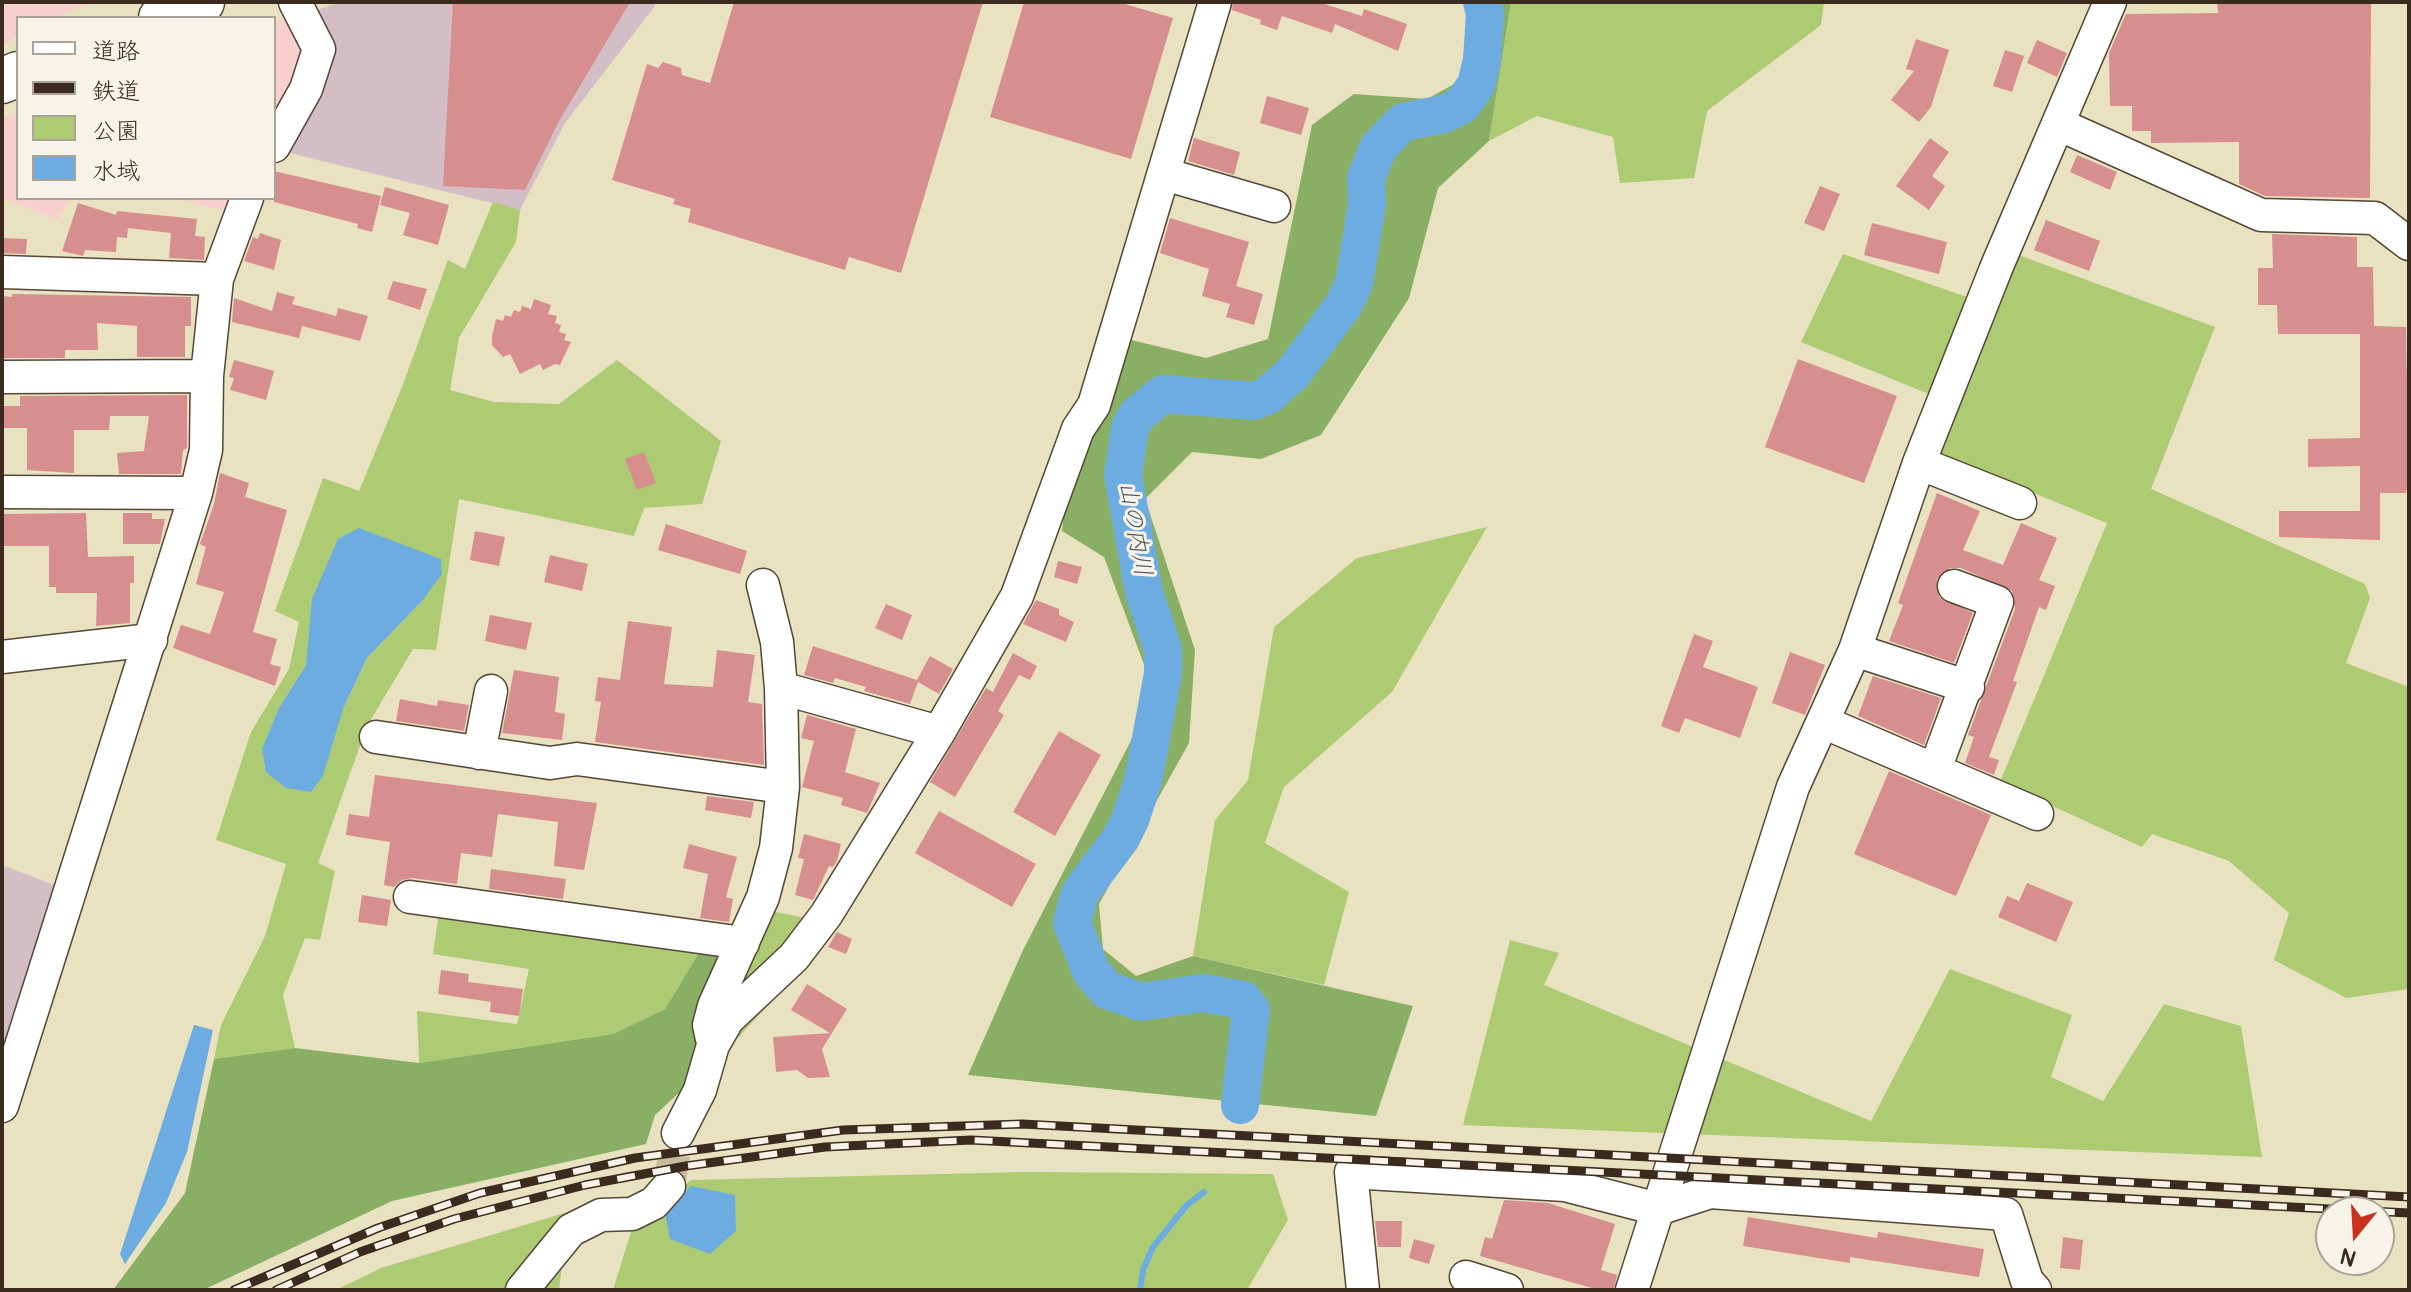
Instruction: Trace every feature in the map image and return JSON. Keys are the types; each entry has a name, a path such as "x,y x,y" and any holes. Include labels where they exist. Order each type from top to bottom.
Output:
{"highway":[{"path":"166,16 202,2"}],"street":[{"path":"276,142 306,89 319,49 295,2"},
{"path":"678,1133 700,1090 713,1045 728,1019 794,957 826,915 939,732 1030,568 1078,429 1094,405 1215,2"},
{"path":"1632,1290 1793,787 1855,650 1919,463 1997,266 2110,2"},
{"path":"2058,124 2261,215 2375,218 2409,244"},
{"path":"1164,174 1274,206"},
{"path":"2,1106 196,493 206,450 207,376 217,279 246,200"},
{"path":"2,272 217,279"},
{"path":"2,377 207,376"},
{"path":"1919,463 2020,503"},
{"path":"2,492 196,493"},
{"path":"713,1045 709,1025 714,1006 763,897 776,848 783,787 781,688 772,614 763,585"},
{"path":"1935,769 1997,602 1954,586"},
{"path":"2,657 151,640"},
{"path":"1855,650 1968,687"},
{"path":"781,688 939,732"},
{"path":"479,753 491,691"},
{"path":"1823,722 2037,814"},
{"path":"376,737 550,763 577,759 783,787"},
{"path":"410,897 743,943"},
{"path":"1363,1290 1351,1172 1565,1185 1658,1209 1710,1192 2006,1214 2027,1281 2035,1290"},
{"path":"522,1290 571,1230 601,1215 632,1214 654,1203 669,1186"},
{"path":"1466,1277 1507,1290"}],"shaded area":[{"path":"2,2 94,2 58,16 16,16 16,36 2,46"},
{"path":"340,2 653,2 655,6 565,123 520,210 286,152 317,10"},
{"path":"293,16 306,47 276,120 276,21"},
{"path":"16,115 16,200 69,200 57,220 2,198 2,119"},
{"path":"183,200 232,200 226,211"},
{"path":"2,865 65,889 2,1087"}],"green space":[{"path":"1469,2 1511,2 1489,141 1438,188 1409,298 1321,435 1261,459 1192,452 1145,499 1195,650 1189,743 1099,904 1103,949 1136,976 1193,956 1413,1006 1376,1116 968,1075 1023,950 1155,694 1104,557 1062,531 1069,477 1123,338 1206,358 1268,339 1312,125 1354,94 1427,99 1465,78 1471,17"},
{"path":"1511,2 1824,2 1821,25 1707,111 1694,178 1620,183 1613,137 1537,116 1489,141"},
{"path":"493,202 520,210 516,242 459,338 450,390 494,402 559,404 617,360 721,441 702,504 644,508 634,536 459,499 436,650 413,649 367,726 318,863 335,871 320,940 305,938 283,995 295,1048 214,1059 221,1025 265,936 286,864 216,840 251,732 289,669 299,622 275,611 323,478 359,491 402,387 448,260 465,269","holes":["422,601 367,658 343,709 279,708 306,665"]},
{"path":"2013,253 2215,327 2151,489 2365,584 2370,598 2346,663 2409,687 2409,989 2346,998 2274,960 2289,913 2229,861 2152,834 2142,847 2000,782 2107,523 1935,453 1956,405 1801,342 1843,254 1993,306"},
{"path":"1487,527 1392,692 1284,787 1265,843 1349,892 1324,985 1193,956 1215,820 1248,780 1274,627 1357,558"},
{"path":"770,911 812,919 777,996 712,1065 695,1078 697,1036"},
{"path":"439,913 700,951 665,1009 613,1034 419,1063 417,1011 517,1024 529,969 433,954"},
{"path":"1510,940 1559,953 1544,985 1871,1121 1950,969 2072,1015 2051,1077 2103,1101 2164,1004 2241,1026 2262,1157 1463,1125"},
{"path":"700,951 731,955 697,1035 695,1078 655,1115 646,1144 392,1201 203,1290 113,1290 185,1193 214,1059 295,1048 419,1063 613,1034 665,1009"},
{"path":"1025,1172 1273,1174 1288,1220 1247,1290 613,1290 632,1229 691,1180"},
{"path":"568,1212 559,1290 336,1290 381,1268"}],"water":[{"path":"359,528 441,559 442,574 422,601 367,658 343,709 323,776 311,792 286,788 266,772 262,749 279,708 306,665 312,599 338,539"},
{"path":"194,1025 213,1030 187,1152 166,1203 125,1264 120,1254"},
{"path":"691,1186 735,1195 736,1231 710,1254 670,1239 665,1213"}],"building":[{"path":"453,2 630,2 559,121 525,190 443,186"},
{"path":"734,2 983,2 901,273 849,257 845,270 688,222 691,209 673,204 675,199 612,180 647,64 658,68 663,62 681,68 682,75 710,83"},
{"path":"1024,2 1118,2 1173,18 1131,159 990,117"},
{"path":"1233,2 1318,2 1362,16 1364,9 1407,24 1398,51 1335,24 1332,33 1282,16 1277,30 1260,24 1261,20 1232,10"},
{"path":"2217,2 2371,2 2370,198 2265,196 2239,184 2239,142 2151,143 2151,131 2132,131 2132,106 2110,106 2109,53 2126,14 2218,13"},
{"path":"1916,39 1949,50 1931,107 1919,122 1891,100 1914,71 1906,69"},
{"path":"2037,40 2067,53 2057,77 2027,63"},
{"path":"2005,50 2024,56 2012,92 1993,86"},
{"path":"1267,96 1309,108 1301,135 1260,123"},
{"path":"1194,138 1240,152 1234,175 1188,161"},
{"path":"1930,138 1949,152 1932,176 1945,186 1929,210 1896,186"},
{"path":"2077,155 2117,172 2110,190 2070,172"},
{"path":"276,171 381,196 372,232 357,228 358,224 274,202"},
{"path":"1820,186 1840,194 1824,231 1804,223"},
{"path":"385,187 449,205 438,245 403,235 410,213 380,205"},
{"path":"78,203 116,215 117,211 197,219 195,236 205,237 204,260 169,258 171,233 128,228 127,238 117,237 116,252 85,250 83,256 62,251"},
{"path":"1170,218 1249,242 1236,286 1263,294 1254,325 1226,317 1230,304 1202,296 1209,269 1160,253"},
{"path":"2046,220 2100,241 2089,271 2034,250"},
{"path":"1872,223 1947,242 1939,274 1864,255"},
{"path":"260,233 281,240 274,270 244,261 253,237 258,239"},
{"path":"2272,234 2357,237 2357,267 2373,267 2374,326 2406,327 2409,479 2406,493 2380,493 2380,540 2279,537 2279,511 2360,511 2360,466 2308,467 2308,439 2360,438 2360,334 2278,334 2277,305 2258,305 2258,268 2273,268"},
{"path":"2,238 27,239 26,254 2,253"},
{"path":"393,281 427,289 420,310 387,299"},
{"path":"277,292 295,297 292,304 336,316 338,308 368,316 360,341 302,326 299,338 232,322 234,298 272,311"},
{"path":"12,294 191,297 191,326 185,326 185,357 137,357 137,326 97,323 98,350 65,350 65,358 2,358 2,296 12,297"},
{"path":"534,299 551,305 548,314 557,316 555,323 561,325 559,332 566,334 564,340 571,342 560,365 543,370 540,364 520,374 510,354 503,357 492,345 492,336 496,319 503,321 505,315 511,317 514,310 520,312 522,306 531,309"},
{"path":"1798,359 1897,396 1864,483 1765,447"},
{"path":"234,360 274,371 266,400 230,390 234,378 229,377"},
{"path":"187,395 187,448 183,450 181,474 119,474 117,453 144,451 149,416 110,416 109,430 74,430 74,473 27,470 27,428 2,428 2,406 20,406 20,396"},
{"path":"644,452 656,483 637,490 625,459"},
{"path":"220,473 249,483 245,497 287,510 253,632 277,639 270,664 281,667 275,686 173,648 181,625 210,634 224,592 196,584 206,547 200,544 214,504"},
{"path":"1937,493 1980,511 1963,550 2003,565 2021,523 2057,538 2039,580 2055,586 2046,610 2039,607 2013,681 2017,682 1989,757 1999,760 1994,775 1965,763 1974,737 1968,735 2015,609 2012,591 1961,568 1950,568 1937,579 1939,597 1973,613 1954,663 1889,641 1903,605 1898,603"},
{"path":"86,513 88,557 134,556 130,623 96,626 97,593 56,593 56,587 49,587 49,546 2,546 2,514"},
{"path":"123,513 152,513 152,519 165,519 160,544 123,544"},
{"path":"666,524 747,551 740,574 658,550"},
{"path":"475,531 505,537 499,566 470,560"},
{"path":"550,555 588,564 582,591 544,582"},
{"path":"1058,561 1082,567 1077,584 1054,577"},
{"path":"1036,600 1059,609 1059,615 1074,622 1066,642 1023,624"},
{"path":"886,604 912,615 902,640 875,628"},
{"path":"490,615 532,623 526,650 485,641"},
{"path":"628,621 672,627 664,684 713,687 717,650 755,655 748,702 762,704 764,765 595,742 601,702 595,701 598,677 620,680"},
{"path":"1694,634 1713,641 1703,667 1758,687 1740,738 1685,718 1679,733 1661,726"},
{"path":"813,646 917,680 930,656 953,669 939,694 918,682 910,704 864,691 866,687 835,678 833,683 804,675"},
{"path":"1790,652 1825,665 1805,715 1772,703"},
{"path":"1013,653 1037,666 1030,680 1019,675 998,711 1004,715 955,797 930,782 986,688 993,692"},
{"path":"514,670 559,677 555,712 565,714 562,740 502,733"},
{"path":"1873,676 1941,698 1924,745 1858,716"},
{"path":"400,699 437,706 438,700 469,705 464,731 396,721"},
{"path":"807,715 856,729 845,772 880,783 867,813 841,805 843,798 802,787 814,741 801,738"},
{"path":"1059,731 1101,755 1055,836 1013,812"},
{"path":"1889,771 1991,815 1956,896 1854,854"},
{"path":"375,775 597,803 584,870 554,866 558,822 498,814 492,857 461,853 457,884 412,878 402,880 394,887 384,885 390,842 346,835 349,814 369,817"},
{"path":"707,796 754,802 751,818 705,810"},
{"path":"939,811 1036,864 1012,907 915,853"},
{"path":"804,834 841,844 837,861 833,867 829,866 813,900 795,895 804,859 798,858"},
{"path":"689,844 737,857 726,897 733,899 729,922 700,918 708,874 683,868"},
{"path":"491,869 566,879 563,899 489,889"},
{"path":"2027,883 2073,902 2056,942 1998,917 2007,896 2019,901"},
{"path":"362,895 391,900 387,926 358,922"},
{"path":"837,932 852,939 846,954 828,947"},
{"path":"441,970 469,974 468,982 523,989 519,1016 490,1012 491,1002 438,994"},
{"path":"807,984 847,1009 822,1049 830,1077 808,1078 797,1070 776,1072 773,1037 830,1033 791,1010"},
{"path":"1504,1200 1548,1203 1615,1224 1601,1270 1617,1275 1614,1290 1599,1290 1480,1256 1485,1237 1492,1239"},
{"path":"1748,1217 1877,1238 1878,1232 1984,1249 1979,1277 1850,1257 1850,1263 1743,1246"},
{"path":"1375,1221 1402,1221 1401,1247 1378,1247"},
{"path":"2063,1237 2083,1240 2080,1270 2060,1268"},
{"path":"1414,1239 1435,1245 1429,1264 1409,1258"}],"waterway":[{"name":"山の内川","path":"1240,1105 1251,1010 1243,1000 1203,993 1141,1002 1107,990 1091,971 1072,923 1080,893 1121,838 1130,820 1143,781 1163,674 1163,650 1144,592 1123,475 1130,428 1137,415 1163,394 1254,401 1267,396 1293,373 1343,306 1354,283 1367,204 1366,178 1378,148 1403,122 1444,114 1462,105 1476,85 1482,60 1485,14 1482,2"},
{"path":"1140,1290 1143,1270 1153,1247 1187,1205 1204,1192"}],"tunnel":[{"path":"669,1186 678,1133"}],"railway":[{"path":"234,1290 378,1228 480,1193 635,1158 843,1130 1022,1124 2409,1197"},
{"path":"276,1290 360,1252 454,1219 585,1185 686,1166 825,1147 971,1140 2409,1213"}]}
